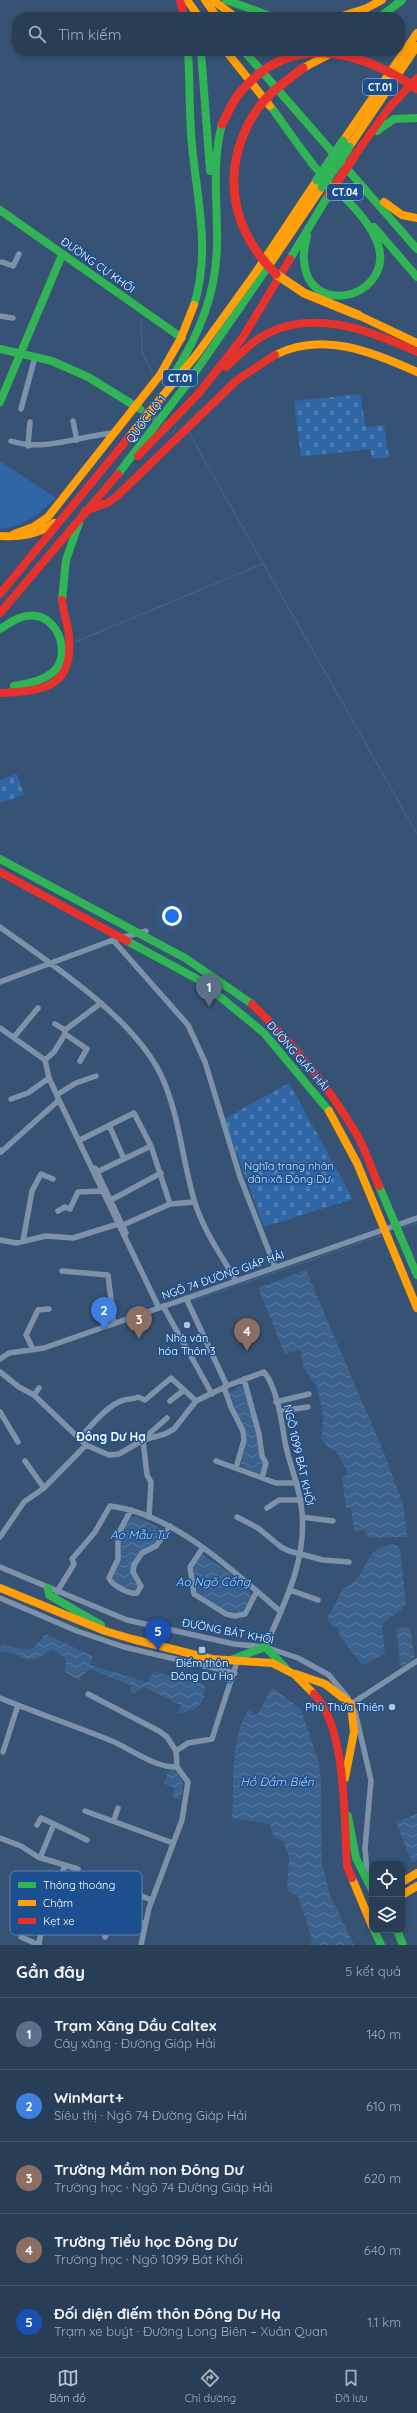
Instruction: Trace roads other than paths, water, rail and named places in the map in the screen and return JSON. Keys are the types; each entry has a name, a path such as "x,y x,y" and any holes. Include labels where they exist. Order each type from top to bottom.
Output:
{"main road":[{"path":"181,0 183,12"},
{"path":"181,0 188,12"},
{"path":"187,0 195,12"},
{"path":"205,0 213,12"},
{"path":"213,0 229,12"},
{"path":"226,0 259,12"},
{"path":"355,12 367,8 382,0"},
{"path":"386,12 402,0"},
{"path":"398,12 411,0"},
{"name":"CT.01","path":"405,52 417,33"},
{"name":"CT.01","path":"346,144 417,46"},
{"path":"0,536 16,534 33,527 48,517 113,433 138,408 182,338 196,301 203,259 202,218 192,144 188,56"},
{"path":"201,56 208,152 215,212"},
{"name":"CT.04","path":"230,56 272,108 417,277"},
{"name":"CT.04","path":"248,56 417,249"},
{"path":"126,443 189,351 201,330 215,276 215,160 222,124 235,99 255,76 279,62 297,56"},
{"path":"326,56 303,68 268,94 247,123 237,151 234,166 234,187 237,209 250,242 274,272 312,297 358,315 417,343"},
{"path":"351,56 364,59 394,73 417,89"},
{"name":"CT.01","path":"319,184 402,56"},
{"path":"199,393 255,319 296,246 355,154 386,112 417,78"},
{"path":"272,108 316,168 346,200 375,237 379,254 378,271 371,282 362,290 351,295 332,295 316,287 309,279 303,262 302,250 316,216"},
{"path":"355,154 379,128 389,121 402,117 417,118"},
{"path":"329,148 347,162 387,205 402,215 417,218"},
{"name":"QUỐC LỘ 1","path":"0,594 126,443 197,354 319,184"},
{"name":"QUỐC LỘ 1","path":"0,613 84,511 115,476 187,384 319,184"},
{"name":"ĐƯỜNG CỰ KHỐI","path":"0,210 182,338"},
{"path":"0,402 62,255"},
{"path":"115,476 156,439 199,393 260,338 277,329 315,322 348,327 382,337 417,352"},
{"path":"0,693 29,692 49,688 61,678 67,668 70,655 62,601 62,582 69,546 84,511 106,503 116,497 177,433 257,363 281,351 301,345 322,343 342,345 392,360 417,372"},
{"path":"0,349 52,361 88,377 138,408"},
{"path":"0,536 27,537 38,534 70,510"},
{"path":"0,628 21,617 41,618 58,632 63,648 62,659 57,668 46,678 31,685 0,686"},
{"name":"ĐƯỜNG GIÁP HẢI","path":"0,859 142,932 231,987 285,1036 316,1073 355,1131 417,1275"},
{"name":"ĐƯỜNG GIÁP HẢI","path":"0,872 123,937 201,981 264,1033 290,1061 328,1109 357,1163 417,1308"},
{"path":"0,1588 105,1631 195,1655 226,1661 258,1661 289,1670 325,1684 351,1704 354,1721 352,1744 342,1785"},
{"path":"53,1590 49,1595 99,1623 105,1631"},
{"path":"226,1661 265,1647 320,1700 340,1752 347,1866 369,1919"},
{"path":"343,1795 356,1858 369,1884"},
{"path":"405,1880 417,1873"},
{"path":"405,1893 417,1886"},
{"path":"375,1933 381,1945"},
{"path":"398,1933 403,1945"}],"street":[{"path":"2,262 13,266 18,254"},
{"path":"0,316 13,318"},
{"path":"21,409 34,358"},
{"path":"73,421 77,440"},
{"path":"28,446 30,422"},
{"path":"11,441 28,446 43,446 113,433"},
{"path":"0,928 80,987 94,995 148,1053 169,1095 180,1133 194,1202 206,1231 236,1281"},
{"path":"0,982 113,940 142,932"},
{"path":"113,940 188,1024 205,1062 240,1177 275,1267"},
{"path":"45,1060 54,1052 65,1032 101,1003"},
{"path":"14,1036 38,1008"},
{"path":"55,1024 87,1049 80,1061"},
{"path":"0,1028 14,1036 29,1050 45,1060 49,1078 74,1132 102,1191 121,1224"},
{"path":"0,1150 1,1152 58,1097 76,1083 96,1076"},
{"path":"11,1099 28,1093 49,1078"},
{"path":"82,1139 134,1113 151,1146 170,1204"},
{"path":"108,1125 124,1159"},
{"path":"74,1132 82,1139 111,1200 128,1244 161,1307 212,1394"},
{"path":"97,1172 151,1146"},
{"path":"111,1200 161,1173"},
{"path":"23,1241 34,1185 41,1174 53,1178"},
{"path":"58,1211 65,1207 70,1209 78,1192 102,1191"},
{"path":"0,1240 16,1243 46,1236 73,1238 121,1224 170,1204 194,1202"},
{"name":"NGÕ 74 ĐƯỜNG GIÁP HẢI","path":"0,1359 9,1353 44,1348 417,1218"},
{"path":"62,1271 108,1275 114,1324"},
{"path":"186,1298 227,1386 231,1407 243,1431 244,1440 236,1468"},
{"path":"33,1349 26,1335 30,1323 38,1310 49,1309"},
{"name":"NGÕ 1099 BÁT KHỐI","path":"196,1401 227,1386 264,1372 279,1411 287,1451 301,1500 301,1553 290,1590 265,1647"},
{"path":"0,1373 18,1387 34,1395 79,1439 86,1445 109,1456 119,1454 146,1439 165,1434 174,1429 196,1401 171,1378 146,1400 138,1397 132,1400 123,1400 100,1416 79,1439"},
{"path":"244,1379 259,1434 262,1456 266,1463 262,1478"},
{"path":"34,1395 39,1388"},
{"path":"170,1401 184,1390"},
{"path":"276,1402 309,1394"},
{"path":"279,1411 308,1407"},
{"path":"0,1412 18,1442"},
{"path":"149,1517 151,1482 147,1475 146,1439 150,1433 167,1418"},
{"path":"0,1537 24,1502 44,1488 86,1445"},
{"path":"25,1461 44,1488"},
{"path":"216,1461 280,1484 297,1483"},
{"path":"267,1508 279,1500 301,1500"},
{"path":"53,1590 74,1564 72,1559 95,1532 110,1506 131,1510 182,1532 281,1612"},
{"path":"131,1510 118,1534 118,1559 108,1578 112,1583 132,1593 138,1593 141,1586 133,1572 134,1566 142,1554 156,1546 170,1526"},
{"path":"237,1517 258,1528 280,1547 323,1560 349,1562"},
{"path":"302,1517 333,1520"},
{"path":"202,1549 190,1567 194,1594 226,1614 240,1616 247,1612 257,1592"},
{"name":"ĐƯỜNG BÁT KHỐI","path":"0,1567 105,1612 150,1626 244,1646 265,1647 298,1658 329,1675 351,1704 358,1716 370,1769 371,1791 365,1858 369,1876"},
{"path":"290,1590 318,1600"},
{"path":"0,1598 77,1631 124,1647 235,1673"},
{"path":"351,1704 417,1661"},
{"path":"176,1751 188,1743 212,1739 235,1673 237,1662"},
{"path":"88,1694 159,1731 167,1737 176,1751 177,1767 188,1782 182,1820 151,1900 141,1945"},
{"path":"0,1698 113,1742 156,1763 167,1767 177,1767"},
{"path":"4,1752 18,1705"},
{"path":"114,1820 118,1808"},
{"path":"86,1811 114,1820 173,1844"},
{"path":"37,1825 41,1818 87,1840"},
{"path":"40,1858 54,1824"},
{"path":"0,1838 21,1846 40,1858 78,1870"},
{"path":"63,1871 65,1865"},
{"path":"142,1896 151,1900"},
{"path":"399,1933 409,1945"},
{"path":"21,1937 39,1945 40,1935"}],"water":[{"path":"306,1270 384,1453 404,1507 407,1537 369,1538 364,1530 354,1532 351,1507 346,1508 342,1478 347,1474 347,1471 336,1451 329,1448 322,1440 323,1416 317,1387 303,1367 300,1350 285,1354 258,1288"},
{"path":"239,1386 244,1387 264,1462 262,1471 258,1473 241,1466 246,1434 229,1393"},
{"name":"Ao Mẫu Tư","path":"136,1516 163,1530 153,1545 139,1553 131,1565 131,1573 139,1586 137,1591 134,1591 122,1587 111,1576 119,1562 125,1525 129,1518"},
{"path":"394,1544 400,1548 406,1605 382,1625 385,1653 367,1664 361,1664 339,1635 339,1629 331,1625 327,1618 344,1587 347,1587 355,1581 371,1555 383,1546"},
{"name":"Ao Ngõ Cống","path":"202,1554 228,1572 251,1593 252,1595 242,1612 226,1611 197,1592 193,1568"},
{"path":"405,1627 410,1629 415,1658 402,1667 400,1665 396,1628"},
{"path":"46,1634 92,1656 91,1665 147,1682 153,1671 173,1677 189,1675 204,1685 205,1691 202,1701 191,1711 179,1713 180,1705 144,1687 134,1694 130,1690 132,1686 90,1669 81,1676 80,1681 65,1672 66,1658 51,1650 35,1659 0,1652 0,1648 3,1644 15,1648 32,1649"},
{"name":"Hồ Đầm Biền","path":"272,1688 301,1709 318,1760 321,1780 322,1863 330,1895 354,1945 311,1945 312,1939 298,1896 287,1890 289,1856 283,1841 273,1836 270,1824 232,1818 234,1761 239,1733 249,1710 257,1715"},
{"path":"175,1769 183,1783 183,1790 180,1799 173,1798 174,1788 164,1783 168,1771"},
{"path":"417,1814 417,1860 412,1863 396,1822"}],"waterway":[{"path":"141,321 142,352 153,374"},
{"path":"188,431 417,834"},
{"path":"75,642 262,564"},
{"path":"402,1228 417,1223"},
{"path":"194,1300 383,1235"}],"tunnel":[{"path":"143,411 174,431"}],"place":[{"name":"Trạm Xăng Dầu Caltex","path":"209,1007"},
{"name":"Nhà văn hóa Thôn 3","path":"187,1325"},
{"name":"WinMart+","path":"104,1330"},
{"name":"Trường Mầm non Đông Dư","path":"139,1339"},
{"name":"Trường Tiểu học Đông Dư","path":"247,1351"},
{"name":"Điếm thôn Đông Dư Hạ","path":"202,1650"},
{"name":"Đối diện điếm thôn Đông Dư Hạ","path":"158,1651"},
{"name":"Phủ Thừa Thiên","path":"392,1707"}],"district":[{"name":"Đông Dư Hạ","path":"111,1436"}],"park label":[{"name":"Nghĩa trang nhân dân xã Đông Dư","path":"289,1172"}]}
